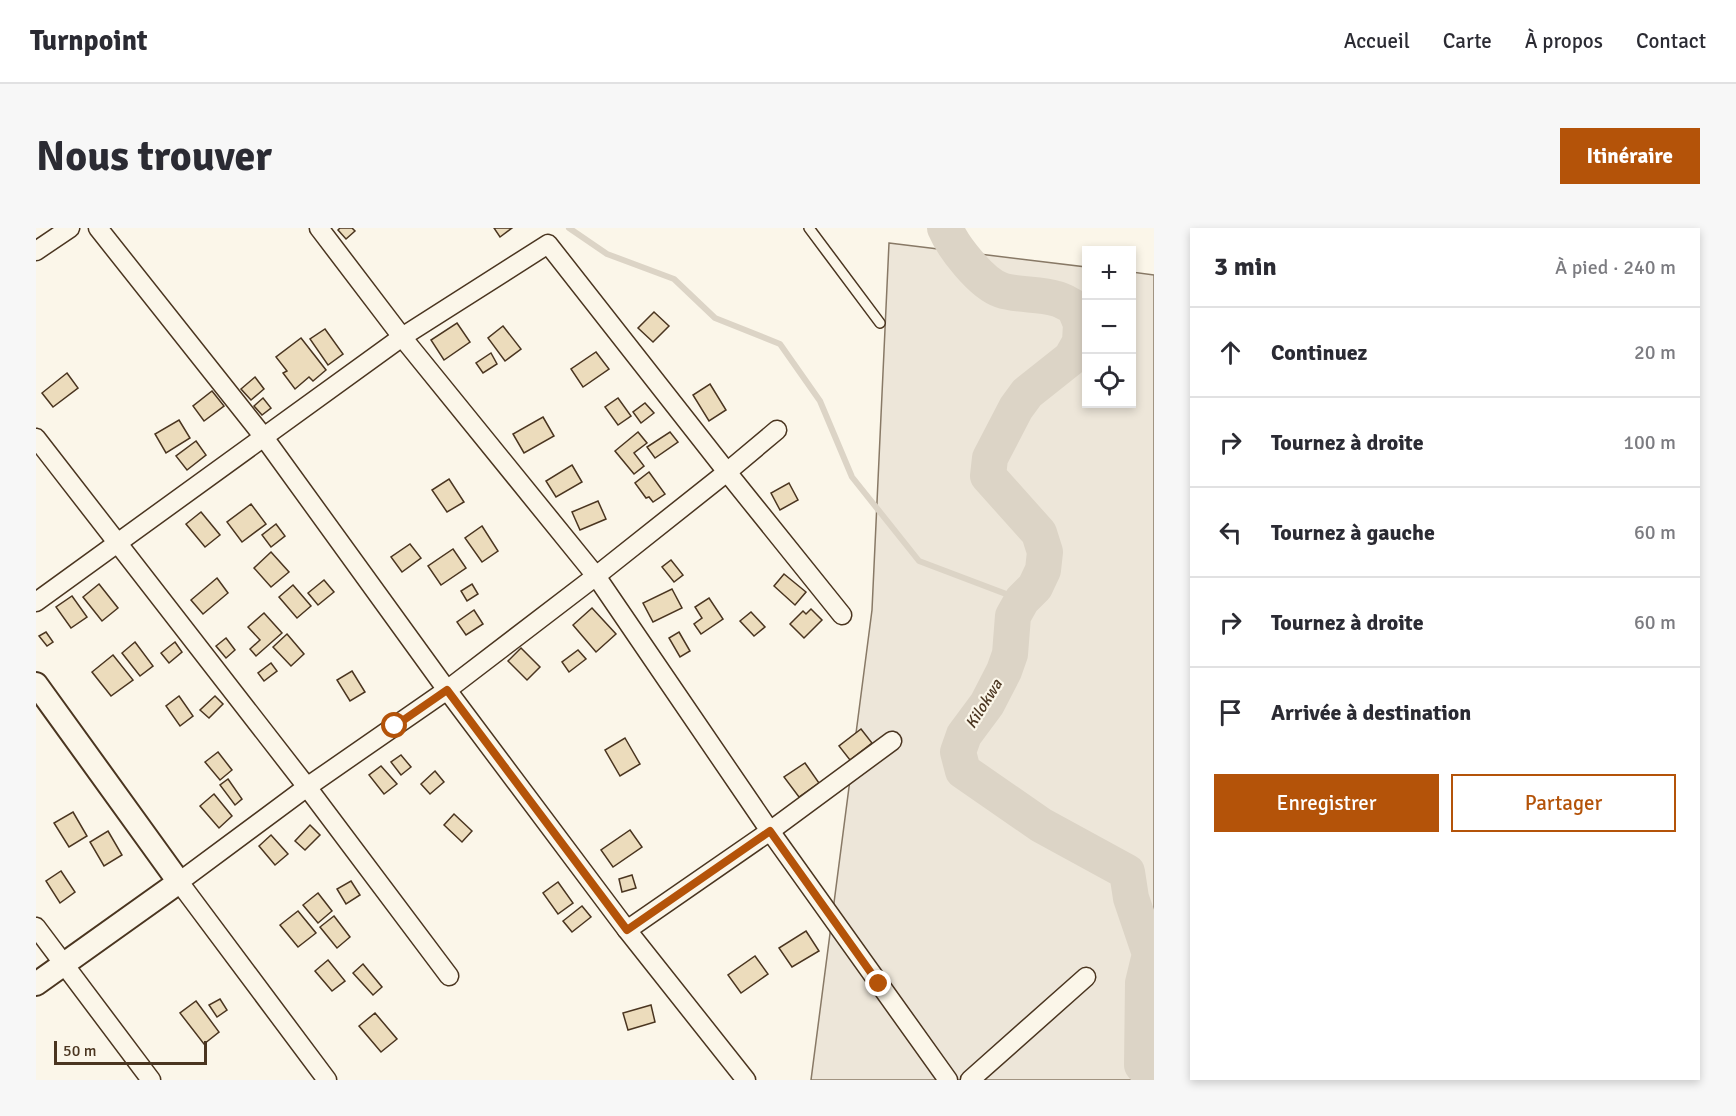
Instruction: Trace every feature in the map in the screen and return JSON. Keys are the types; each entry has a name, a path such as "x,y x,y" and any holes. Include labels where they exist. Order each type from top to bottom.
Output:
{"street":[{"path":"36,251 70,228"},
{"path":"98,228 263,436 447,690 627,930 746,1080"},
{"path":"319,228 402,337 596,576 770,831 948,1080"},
{"path":"36,602 402,337 548,244 842,615"},
{"path":"36,984 307,787 447,690 596,576 777,430"},
{"path":"36,438 307,787 449,976"},
{"path":"36,684 179,882 327,1080"},
{"path":"627,930 770,831 892,741"},
{"path":"36,927 151,1080"},
{"path":"970,1080 1086,977"}],"lane":[{"path":"809,228 880,323"}],"shaded area":[{"path":"889,243 1082,267 1082,408 1136,408 1136,273 1154,275 1154,1080 811,1080 872,610"}],"building":[{"path":"352,228 355,231 346,239 338,230"},
{"path":"494,228 512,228 500,237"},
{"path":"654,312 669,326 653,342 638,328"},
{"path":"457,323 470,342 444,360 431,340"},
{"path":"503,326 521,349 505,361 488,338"},
{"path":"325,329 343,354 328,365 310,339"},
{"path":"301,338 326,370 313,381 309,377 295,389 283,373 287,371 276,357"},
{"path":"596,352 609,369 583,387 571,369"},
{"path":"491,353 497,364 483,373 476,363"},
{"path":"67,373 78,388 53,407 42,393"},
{"path":"255,377 264,389 251,400 241,389"},
{"path":"710,384 726,410 709,421 693,395"},
{"path":"212,391 224,406 204,421 193,406"},
{"path":"263,398 271,408 262,415 254,406"},
{"path":"618,398 631,416 618,425 605,407"},
{"path":"645,403 654,413 641,423 633,412"},
{"path":"543,417 554,436 524,453 513,434"},
{"path":"179,420 190,438 166,453 155,434"},
{"path":"638,432 647,443 634,453 644,466 634,474 615,451"},
{"path":"670,432 678,442 655,458 647,447"},
{"path":"196,441 206,455 187,470 176,456"},
{"path":"572,465 582,482 556,497 546,481"},
{"path":"649,472 665,494 653,502 649,497 646,498 635,483"},
{"path":"449,479 464,502 447,512 432,490"},
{"path":"789,483 798,500 780,510 771,493"},
{"path":"598,501 606,519 580,530 572,512"},
{"path":"251,504 266,524 242,542 227,522"},
{"path":"201,512 220,535 205,547 186,524"},
{"path":"276,524 285,536 271,547 262,535"},
{"path":"482,526 498,551 482,562 465,538"},
{"path":"410,544 421,558 402,572 391,557"},
{"path":"453,549 466,568 441,585 428,566"},
{"path":"271,552 289,572 271,587 254,568"},
{"path":"671,560 683,575 674,582 662,567"},
{"path":"784,574 806,592 795,605 774,586"},
{"path":"217,578 228,593 203,614 191,600"},
{"path":"324,580 334,592 318,605 308,593"},
{"path":"99,584 118,608 102,621 83,597"},
{"path":"472,584 478,594 467,601 461,591"},
{"path":"293,585 311,606 297,618 279,597"},
{"path":"672,589 682,608 653,622 643,603"},
{"path":"72,596 87,617 71,628 56,607"},
{"path":"709,598 723,619 701,634 694,624 702,618 695,607"},
{"path":"592,608 616,634 596,652 573,625"},
{"path":"811,609 822,620 804,638 790,624 803,611 806,614"},
{"path":"474,610 483,624 466,635 457,622"},
{"path":"751,612 765,627 754,636 740,621"},
{"path":"264,613 282,633 256,656 250,649 260,640 248,627"},
{"path":"46,632 53,642 47,646 39,636"},
{"path":"679,632 690,651 680,657 669,638"},
{"path":"287,634 304,654 291,666 273,647"},
{"path":"226,638 235,650 226,658 216,646"},
{"path":"135,642 153,666 140,676 122,653"},
{"path":"175,642 182,652 169,663 161,653"},
{"path":"521,648 540,667 527,680 508,661"},
{"path":"578,650 586,659 569,672 562,662"},
{"path":"113,655 133,680 111,696 92,672"},
{"path":"271,663 277,671 264,681 258,673"},
{"path":"352,671 365,692 350,701 337,680"},
{"path":"179,696 193,716 180,726 166,706"},
{"path":"215,696 223,704 209,718 200,710"},
{"path":"861,729 872,743 850,760 839,746"},
{"path":"625,738 640,764 620,776 605,750"},
{"path":"218,752 232,770 220,780 205,762"},
{"path":"401,755 411,767 401,775 391,762"},
{"path":"805,763 819,783 799,797 784,777"},
{"path":"381,766 397,784 384,794 369,775"},
{"path":"435,771 444,782 430,794 421,784"},
{"path":"228,779 242,799 235,805 220,785"},
{"path":"214,794 232,816 219,828 200,806"},
{"path":"73,812 87,836 69,847 54,823"},
{"path":"454,814 472,831 462,842 444,825"},
{"path":"310,825 320,835 305,850 295,841"},
{"path":"630,830 642,847 613,867 601,850"},
{"path":"108,831 122,855 104,866 90,842"},
{"path":"271,835 288,854 275,865 259,846"},
{"path":"61,871 75,892 60,903 46,881"},
{"path":"632,875 636,888 622,892 619,879"},
{"path":"351,881 360,895 346,904 337,889"},
{"path":"558,882 573,903 558,914 543,893"},
{"path":"318,893 332,911 318,923 303,905"},
{"path":"582,906 591,917 572,932 563,921"},
{"path":"298,911 316,933 298,947 280,925"},
{"path":"334,916 350,937 337,948 320,927"},
{"path":"806,931 819,951 792,967 779,948"},
{"path":"755,956 768,974 741,993 728,975"},
{"path":"328,960 345,981 332,991 315,971"},
{"path":"363,964 382,987 373,995 353,973"},
{"path":"220,999 227,1010 217,1017 209,1005"},
{"path":"196,1001 219,1032 204,1044 180,1013"},
{"path":"651,1005 655,1022 628,1030 623,1013"},
{"path":"375,1013 397,1039 381,1052 359,1026"}],"waterway":[{"path":"569,228 607,254 674,279 715,318 780,344 820,401 852,477 919,561 1022,600"},
{"name":"Kilokwa","path":"945,228 968,264 993,286 1008,292 1061,300 1074,307 1081,324 1080,342 1071,358 1027,393 1016,408 990,458 988,476 1039,533 1045,552 1043,570 1035,587 1022,600 1013,616 1010,654 1004,671 987,704 964,735 958,752 963,771 1041,825 1127,872 1131,898 1150,954 1143,983 1142,1065 1154,1080"}],"route":[{"path":"395,726 447,690 627,930 770,831 879,984"}]}
